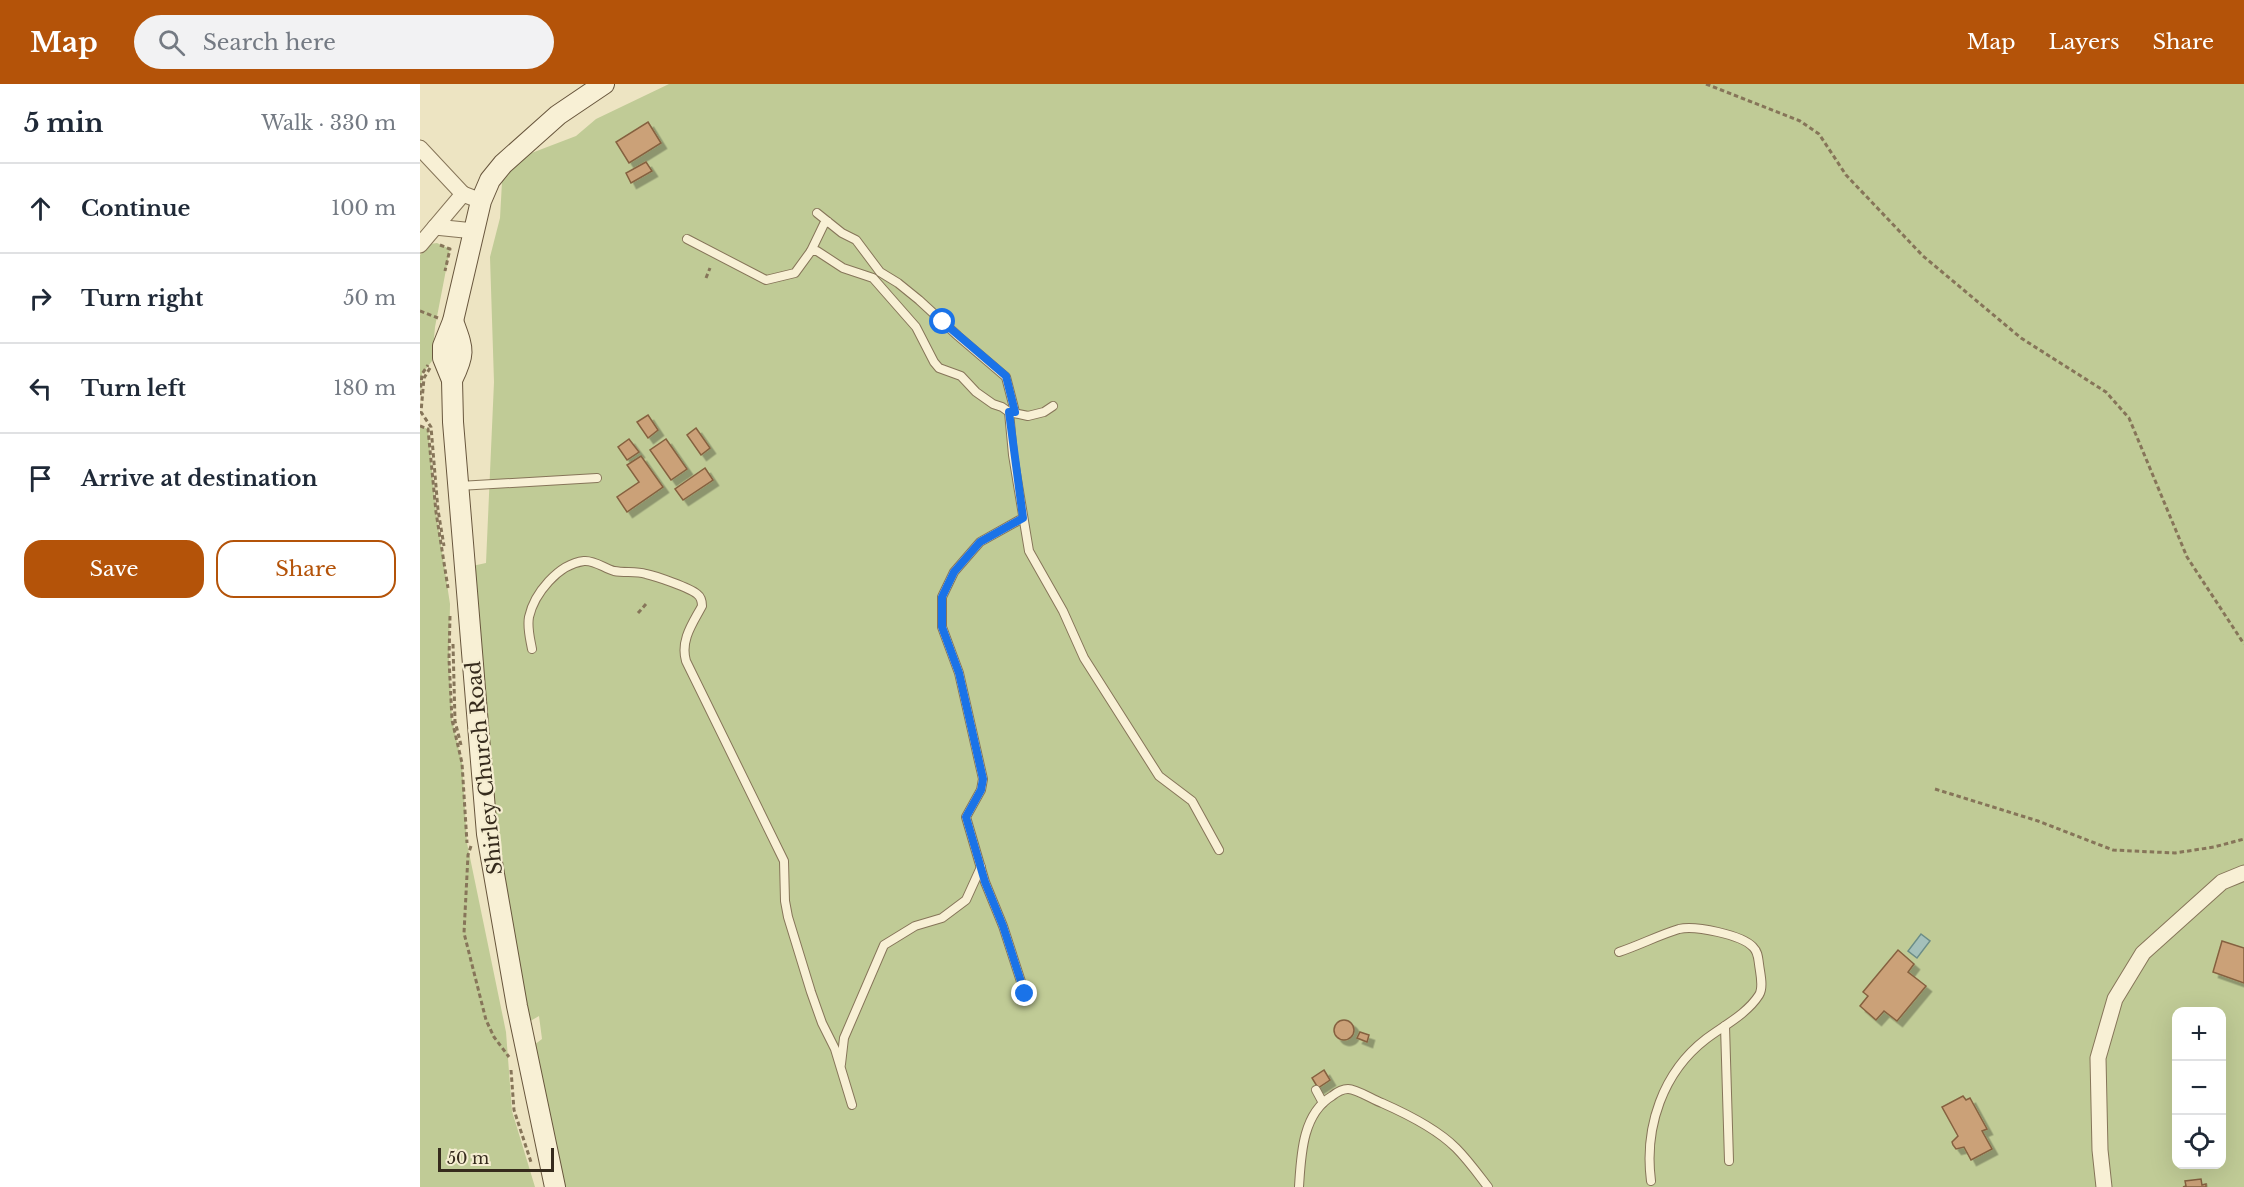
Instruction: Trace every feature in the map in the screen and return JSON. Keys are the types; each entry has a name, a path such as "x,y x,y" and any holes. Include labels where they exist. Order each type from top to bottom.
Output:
{"street":[{"path":"420,245 435,227 472,198 503,164 558,115 604,84"},
{"path":"420,148 472,198 474,231 443,321"},
{"path":"435,227 474,231"},
{"name":"Shirley Church Road","path":"443,321 462,348 461,361 452,380 458,486 487,834 517,1006 555,1187"},
{"path":"2104,1187 2100,1150 2098,1058 2115,999 2143,953 2222,882 2244,873"}],"lane":[{"path":"817,213 842,233 856,240 880,272 919,300 1006,376 1029,550 1063,611 1084,658 1159,776 1192,801 1219,850"},
{"path":"687,239 766,280 795,273 811,251 824,224 828,222"},
{"path":"811,251 817,251 843,268 873,278 916,327 939,368 961,376 976,392 993,404 1028,416 1044,412 1053,406"},
{"path":"458,486 597,478"},
{"path":"1023,518 980,542 954,572 942,597 942,627 959,673 983,779 981,790 966,817 1025,994"},
{"path":"532,649 528,631 534,603 554,576 564,567 576,563 592,562 614,571 645,573 697,593 702,600 702,606 683,651 784,861 785,901 788,917 811,992 822,1023 835,1049 852,1105"},
{"path":"840,1068 844,1038 884,945 915,926 942,918 966,900 981,867"},
{"path":"1619,952 1680,929 1697,928 1744,940 1758,954 1761,989 1759,995 1744,1011 1686,1056 1668,1082 1649,1138 1651,1181"},
{"path":"1725,1026 1729,1161"},
{"path":"1316,1089 1323,1103"},
{"path":"1299,1187 1304,1140 1311,1119 1328,1098 1347,1089 1355,1090 1370,1099 1400,1111 1455,1147 1488,1187"},
{"path":"1300,1174 1307,1187"}],"path":[{"path":"1706,84 1800,121 1819,134 1846,175 1923,256 2021,338 2106,393 2130,418 2187,557 2244,644"},
{"path":"437,243 450,249 445,276"},
{"path":"706,278 710,268"},
{"path":"420,311 443,321"},
{"path":"420,395 422,374 432,361"},
{"path":"420,426 428,429 436,512 448,593"},
{"path":"638,613 646,604"},
{"path":"450,615 449,659 453,720 462,763 467,843"},
{"path":"1935,789 2038,821 2114,850 2175,853 2214,847 2244,839"}],"green space":[{"path":"669,84 2244,84 2244,1187 559,1187 534,1045 542,1039 539,1016 527,1023 490,801 472,566 486,563 494,382 490,257 500,218 503,164 576,136 596,119"},
{"path":"437,243 450,249 435,327 432,361 422,374 420,395 420,255 430,244"},
{"path":"420,426 428,429 436,512 450,604 449,659 452,720 462,763 467,843 506,1032 512,1111 535,1187 420,1187"}],"water":[{"path":"1921,934 1930,941 1917,958 1908,951"}],"building":[{"path":"648,122 661,143 629,163 616,142"},
{"path":"646,162 652,171 631,183 626,173"},
{"path":"648,415 658,430 648,438 637,422"},
{"path":"696,428 710,448 701,455 687,435"},
{"path":"629,439 639,452 627,460 618,447"},
{"path":"666,439 687,469 671,480 650,450"},
{"path":"641,456 663,487 627,512 617,497 639,482 627,465"},
{"path":"705,468 713,480 683,500 675,489"},
{"path":"2222,941 2244,948 2244,983 2213,972"},
{"path":"1898,950 1914,964 1908,972 1926,986 1897,1021 1884,1011 1876,1020 1860,1006 1868,996 1863,992"},
{"path":"1344,1020 1351,1023 1354,1030 1351,1037 1344,1040 1337,1037 1334,1030 1337,1023"},
{"path":"1360,1032 1369,1035 1367,1042 1357,1038"},
{"path":"1324,1070 1330,1080 1318,1088 1312,1078"},
{"path":"1963,1096 1966,1100 1970,1098 1987,1129 1982,1131 1992,1149 1971,1160 1964,1147 1956,1149 1953,1145 1952,1142 1958,1136 1942,1107"},
{"path":"2201,1179 2202,1185 2206,1184 2206,1187 2183,1187 2186,1186 2185,1181"}],"route":[{"path":"943,322 1006,376 1015,412 1009,412 1023,518 980,542 954,572 942,597 942,627 959,673 983,779 981,790 966,817 985,882 1003,926 1025,994"}]}
